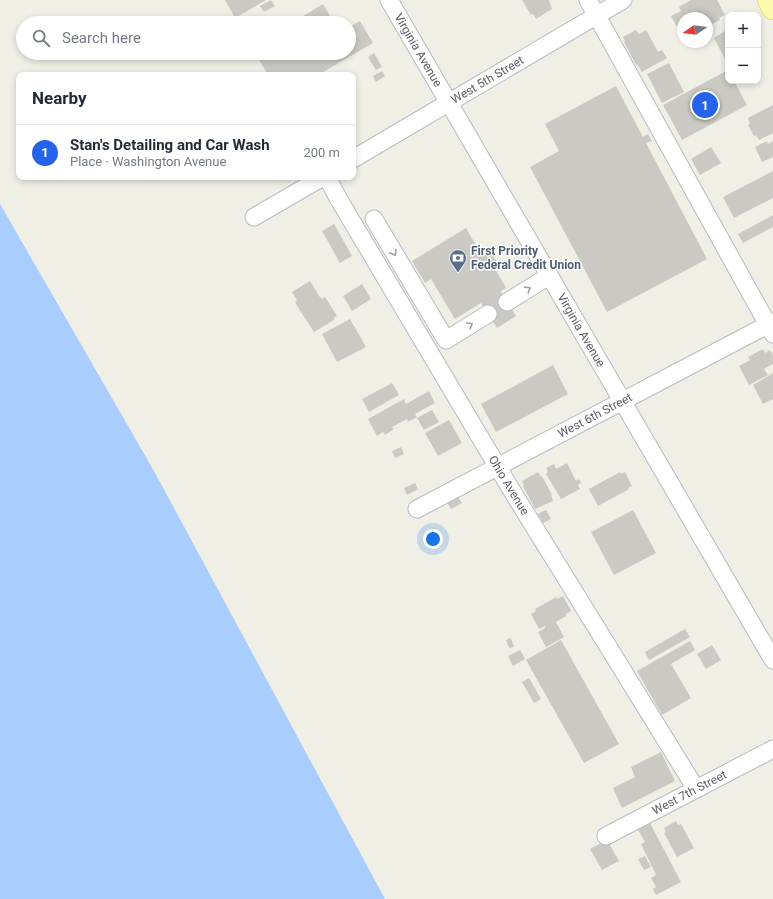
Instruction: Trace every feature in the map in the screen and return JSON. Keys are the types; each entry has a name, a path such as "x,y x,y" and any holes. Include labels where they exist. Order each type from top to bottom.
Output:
{"main road":[{"path":"769,0 773,8"}],"street":[{"name":"Virginia Avenue","path":"389,0 773,660"},
{"path":"588,0 598,15 771,327"},
{"name":"West 5th Street","path":"356,157 623,0"},
{"path":"254,217 318,180"},
{"name":"Ohio Avenue","path":"329,180 498,466 696,789"},
{"path":"374,219 446,340 488,314"},
{"path":"508,302 549,276"},
{"name":"West 6th Street","path":"417,509 621,401 771,327"},
{"name":"West 7th Street","path":"606,836 773,749"}],"water":[{"path":"0,204 154,471 385,899 0,899"}],"building":[{"path":"225,0 266,0 238,16 234,16"},
{"path":"271,0 275,6 264,12 260,6"},
{"path":"522,0 549,0 552,9 536,19 533,14 531,15"},
{"path":"691,0 717,0 725,15 713,24 713,12 679,12 681,11 679,7"},
{"path":"323,4 330,16 303,16"},
{"path":"677,13 677,27 671,16"},
{"path":"360,21 373,43 356,53 356,23"},
{"path":"636,30 639,34 646,30 658,52 662,50 667,58 642,72 637,64 636,65 623,37"},
{"path":"725,31 725,59 714,38"},
{"path":"374,53 382,67 376,70 368,57"},
{"path":"259,60 344,60 323,72 266,72"},
{"path":"669,63 684,92 662,103 647,74"},
{"path":"382,71 385,76 376,82 373,76"},
{"path":"725,72 725,84 736,84 747,105 682,140 663,105"},
{"path":"616,86 643,137 648,134 652,141 646,143 707,259 607,312 530,167 559,151 545,124"},
{"path":"773,105 773,133 759,140 756,135 754,136 748,125 750,124 748,118"},
{"path":"767,141 768,144 773,141 773,157 762,162 755,147"},
{"path":"711,147 721,163 700,175 691,159"},
{"path":"773,171 773,198 734,218 723,197"},
{"path":"773,215 773,227 743,243 738,234"},
{"path":"334,224 352,256 340,263 322,231"},
{"name":"First Priority Federal Credit Union","path":"466,228 477,247 480,245 485,253 490,250 498,264 494,267 506,288 501,291 516,316 497,328 481,303 455,319 431,279 425,283 412,261"},
{"path":"310,281 319,296 322,299 325,297 337,316 334,320 314,332 295,302 297,300 292,292"},
{"path":"362,284 371,299 352,311 343,296"},
{"path":"350,319 366,347 337,362 322,334"},
{"path":"763,349 765,353 770,350 773,355 773,364 764,369 768,375 749,385 739,366 750,360 748,357"},
{"path":"553,365 568,394 496,432 481,404"},
{"path":"773,373 773,399 763,404 753,385"},
{"path":"392,383 399,395 369,412 362,399"},
{"path":"429,391 435,403 415,414 417,417 408,422 407,419 392,427 394,429 385,435 383,432 377,436 368,419 404,399 406,404"},
{"path":"432,410 439,422 424,430 417,418"},
{"path":"449,420 462,443 438,456 425,433"},
{"path":"401,447 404,454 395,458 392,451"},
{"path":"567,463 576,481 579,479 581,483 578,485 580,489 561,499 546,474 548,472 546,468 554,464 556,469"},
{"path":"538,472 541,477 542,476 552,495 553,501 535,509 522,481"},
{"path":"620,472 621,474 625,472 632,486 598,506 589,489"},
{"path":"415,483 418,489 407,495 404,488"},
{"path":"458,497 462,503 451,509 447,503"},
{"path":"546,510 551,519 543,523 538,514"},
{"path":"633,510 656,553 614,575 591,532"},
{"path":"563,596 571,611 556,622 564,637 546,647 538,632 545,628 545,626 539,629 531,614 536,611 535,609 556,597 557,599"},
{"path":"685,629 690,637 649,660 645,652"},
{"path":"511,638 514,647 509,648 506,640"},
{"path":"561,640 619,744 584,763 526,660"},
{"path":"690,641 695,650 671,664 691,698 662,715 637,671"},
{"path":"712,645 721,660 706,669 697,654"},
{"path":"520,650 525,659 513,666 508,656"},
{"path":"529,678 541,699 534,703 522,682"},
{"path":"661,752 675,781 622,808 613,788 635,777 631,767"},
{"path":"676,821 678,825 681,824 694,848 677,857 664,833 666,832 664,828"},
{"path":"650,823 681,882 656,895 653,889 656,887 651,878 656,875 641,844 645,842 638,830"},
{"path":"607,840 619,861 602,870 590,849"},
{"path":"645,856 651,867 644,870 638,859"}],"place":[{"name":"Stan's Detailing and Car Wash","path":"705,105"},
{"name":"First Priority Federal Credit Union","path":"458,273"}]}
